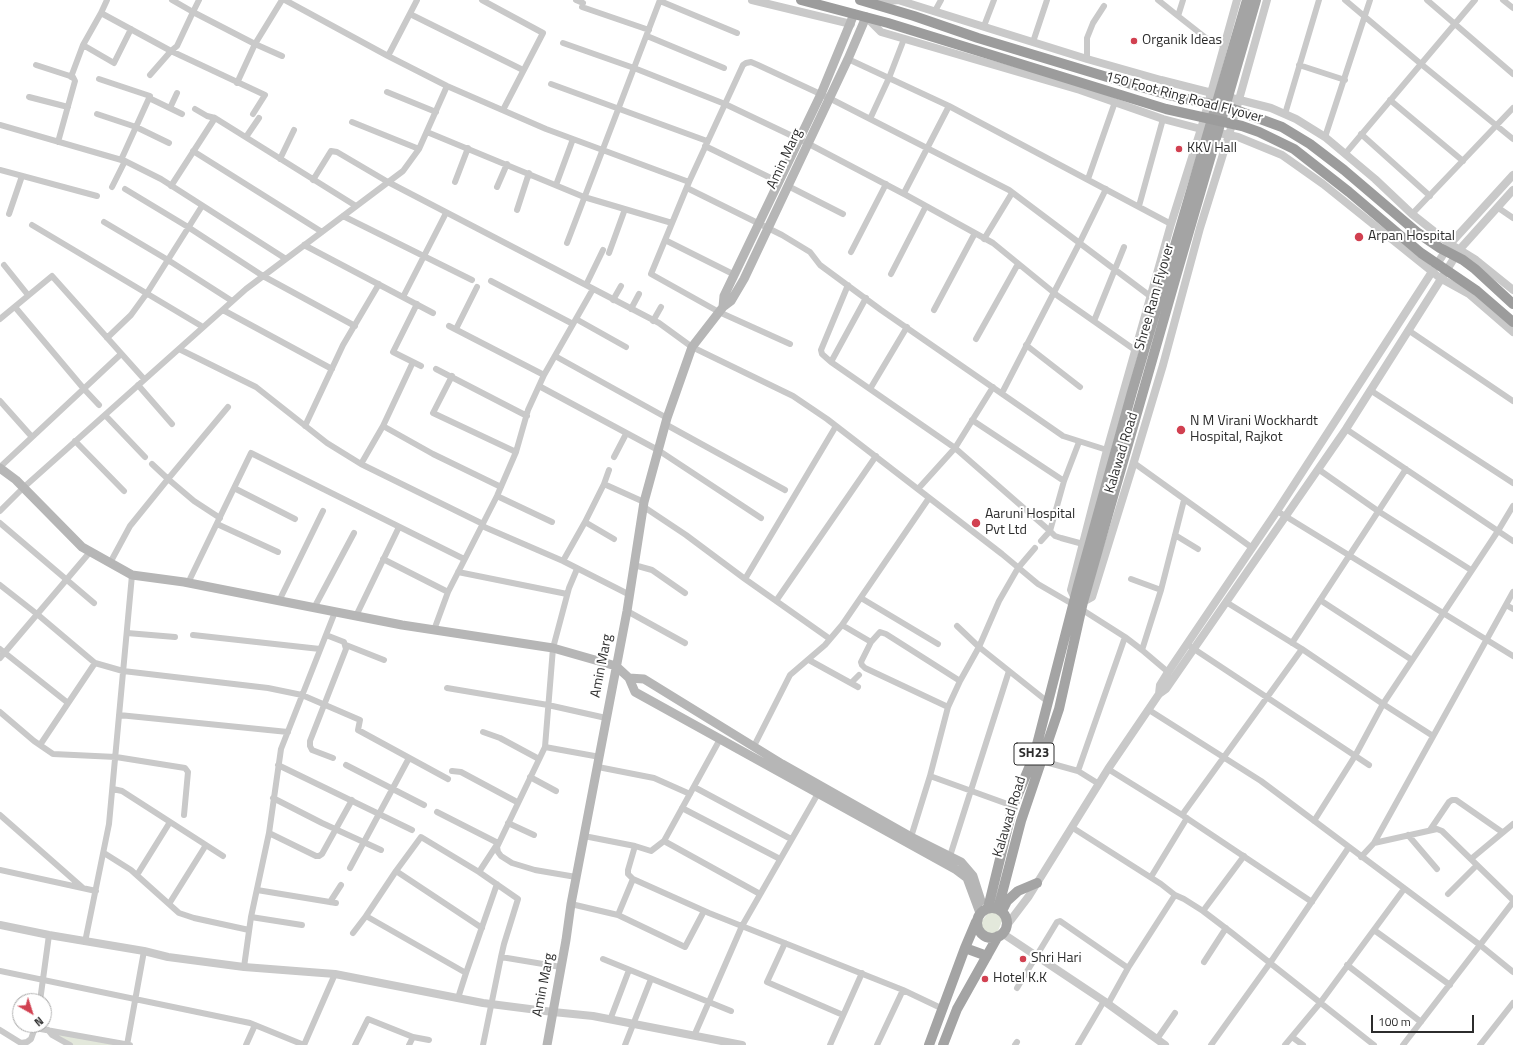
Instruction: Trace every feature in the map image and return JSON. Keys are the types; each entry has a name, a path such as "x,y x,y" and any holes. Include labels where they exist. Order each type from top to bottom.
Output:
{"highway":[{"name":"150 Foot Ring Road Flyover","path":"801,0 852,19 866,17 1166,109 1242,126 1278,140 1294,149 1349,192 1421,253 1477,291 1513,322"},
{"name":"150 Foot Ring Road Flyover","path":"860,0 914,16 978,38 1117,80 1169,95 1233,109 1282,127 1310,144 1344,170 1418,233 1440,248 1463,260 1475,269 1513,304"}],"main road":[{"name":"Shree Ram Flyover","path":"1078,604 1132,392 1247,0"},
{"name":"Shree Ram Flyover","path":"1082,589 1177,273 1256,0"},
{"name":"Amin Marg","path":"721,309 724,296 778,182 829,98 866,17"},
{"name":"Amin Marg","path":"547,1045 571,904 630,595 644,504 666,421 692,347 721,309 731,301 788,186 820,94 852,19"},
{"path":"0,467 82,547 132,575 188,583 434,630 553,648 616,666 629,678 635,692 961,862 974,876 988,912"},
{"name":"Kalawad Road","path":"988,912 1013,806 1034,756 1048,702 1078,604"},
{"name":"Kalawad Road","path":"929,1045 965,948 988,912 1042,761 1059,709 1078,604"},
{"path":"629,678 644,679 754,746 820,789 955,869 967,878 988,912 1006,920 1002,932 957,1009 943,1045"},
{"path":"1002,932 988,937 980,932 988,912 1007,901 1018,891 1037,883"},
{"path":"965,948 987,956"}],"street":[{"path":"72,77 83,45 101,14 107,0"},
{"path":"172,0 255,44 282,56"},
{"path":"150,75 171,51 178,46 199,0"},
{"path":"237,82 255,44 282,0"},
{"path":"285,0 388,56 448,86 546,129 689,182"},
{"path":"388,56 417,0"},
{"path":"482,0 544,33 503,110"},
{"path":"576,0 582,6 648,33 724,68"},
{"path":"567,243 660,0 737,33"},
{"path":"752,0 852,19"},
{"path":"873,4 898,0 1087,59 1210,93 1239,99 1271,108 1285,114 1325,137 1375,179 1412,214 1450,244 1460,249 1498,277 1513,290"},
{"path":"935,11 941,0"},
{"path":"984,26 994,0"},
{"path":"1033,42 1047,0"},
{"path":"1158,0 1206,38 1224,45"},
{"path":"1178,16 1182,0"},
{"name":"Kalawad Road","path":"1237,0 1201,129 1150,296 1070,590 1078,604 1092,597 1134,463 1163,365 1200,228 1229,135 1267,0"},
{"path":"1285,114 1319,0"},
{"path":"1345,0 1513,139"},
{"path":"1325,137 1345,80 1370,0"},
{"path":"1427,0 1513,74"},
{"path":"1345,154 1475,0"},
{"path":"1503,0 1513,8"},
{"path":"1087,59 1087,38 1093,23 1104,6"},
{"path":"101,14 171,51 265,95 253,114"},
{"path":"410,14 524,70"},
{"path":"866,17 881,32 1115,102 1163,119 1238,137 1282,154 1323,184 1440,278 1469,294 1513,332"},
{"path":"83,45 114,63 131,30"},
{"path":"870,119 889,78 904,39"},
{"path":"563,43 634,68 725,104 803,141 904,193 993,244 1054,292 1135,350"},
{"path":"848,59 949,106 1171,224"},
{"path":"790,344 651,274 689,182 743,65 751,62 829,98 1012,193 1080,242 1150,296"},
{"path":"36,65 72,77 75,81 58,142"},
{"path":"1299,65 1345,80"},
{"path":"98,79 150,96 149,98 182,114"},
{"path":"552,84 706,144 778,182"},
{"path":"0,511 23,488 232,301 403,171 419,149 448,86"},
{"path":"387,92 436,112"},
{"path":"170,108 177,93"},
{"path":"29,96 68,107"},
{"path":"112,187 149,98"},
{"path":"1390,100 1463,161"},
{"path":"1088,179 1115,102"},
{"path":"904,193 949,106"},
{"path":"1412,214 1513,108"},
{"path":"195,109 207,116 215,118 356,206"},
{"path":"97,114 136,127 169,143"},
{"path":"171,186 215,118"},
{"path":"246,137 258,118"},
{"path":"1139,206 1163,119"},
{"path":"352,122 419,149"},
{"path":"0,125 123,161 171,186 286,259"},
{"path":"280,159 294,130"},
{"path":"427,132 584,197 672,223"},
{"path":"1361,134 1430,196"},
{"path":"556,185 573,139"},
{"path":"455,182 468,148"},
{"path":"194,151 322,232"},
{"path":"313,180 332,151 337,152 388,182 593,289 654,319 692,347 793,396 876,456 1038,584 1078,604 1142,650 1168,672"},
{"path":"497,187 507,164"},
{"path":"0,170 97,196"},
{"path":"517,210 529,173"},
{"path":"1158,694 1166,688 1190,646 1252,547 1277,511 1450,244 1513,175"},
{"path":"9,214 22,176"},
{"path":"851,252 886,184"},
{"path":"788,186 843,214"},
{"path":"687,188 782,235 810,252 820,265 1063,436 1107,450"},
{"path":"125,189 188,227 263,276 355,326"},
{"path":"1002,393 1106,189"},
{"path":"1165,1045 1002,932 1026,901 1073,828 1108,769 1149,710 1158,694 1160,685 1168,672 1226,602 1318,470 1346,429 1440,278 1460,249 1513,190"},
{"path":"984,239 1012,193"},
{"path":"107,338 131,315 147,293 202,206"},
{"path":"891,274 926,206"},
{"path":"1497,208 1513,218"},
{"path":"610,253 625,209"},
{"path":"403,297 446,212"},
{"path":"343,216 472,280"},
{"path":"104,222 168,260 232,301"},
{"path":"32,225 203,327"},
{"path":"934,310 975,233"},
{"path":"665,240 735,275"},
{"path":"304,245 433,313"},
{"path":"1094,321 1116,270 1124,247"},
{"path":"586,285 602,250"},
{"path":"976,339 1018,264"},
{"path":"4,265 28,294"},
{"path":"0,319 28,294 52,276 144,379"},
{"path":"491,282 575,321 626,347"},
{"path":"305,426 343,345 379,284"},
{"path":"848,285 821,350 822,354 831,362 955,448 1055,536 1083,544"},
{"path":"614,299 621,286"},
{"path":"456,329 477,287"},
{"path":"434,630 448,592 501,487 516,452 527,416 544,375 593,289"},
{"path":"631,308 639,294"},
{"path":"831,362 866,298"},
{"path":"417,304 393,352 421,366"},
{"path":"15,307 99,405"},
{"path":"654,319 661,307"},
{"path":"223,310 332,369"},
{"path":"449,326 544,375"},
{"path":"870,389 907,327"},
{"path":"1408,330 1513,401"},
{"path":"1026,345 1080,387"},
{"path":"179,349 256,387 327,443 361,464 482,525 563,561 630,595"},
{"path":"0,467 121,354"},
{"path":"555,356 784,490"},
{"path":"361,464 383,426 413,362"},
{"path":"436,368 527,416"},
{"path":"452,376 433,413 516,452"},
{"path":"138,385 172,424"},
{"path":"539,386 658,450 761,518"},
{"path":"918,489 955,448 993,387"},
{"path":"1370,390 1513,483"},
{"path":"0,401 32,437"},
{"path":"110,563 130,526 228,407"},
{"path":"105,415 145,457"},
{"path":"972,420 1064,481"},
{"path":"383,426 433,454 501,487"},
{"path":"745,579 836,426"},
{"path":"1346,429 1513,541"},
{"path":"614,457 626,434"},
{"path":"75,441 124,491"},
{"path":"1041,541 1050,531 1064,481 1079,442"},
{"path":"188,583 251,453 464,559"},
{"path":"776,601 876,456"},
{"path":"1134,463 1252,547"},
{"path":"152,464 218,521 278,552"},
{"path":"1292,643 1406,469"},
{"path":"563,561 585,522 604,484 609,470"},
{"path":"1318,470 1378,511 1471,570"},
{"path":"604,484 644,504 745,579 830,639"},
{"path":"234,488 295,519"},
{"path":"497,496 552,522"},
{"path":"754,746 790,675 809,660 842,625 929,498"},
{"path":"1142,650 1161,590 1184,500"},
{"path":"1314,821 1355,756 1383,704 1513,506"},
{"path":"279,601 323,511"},
{"path":"1277,511 1513,656"},
{"path":"585,522 614,539"},
{"path":"0,523 94,603"},
{"path":"356,616 399,527"},
{"path":"314,608 354,533"},
{"path":"1175,535 1198,549"},
{"path":"911,837 930,776 948,707 960,681 979,647 999,602 1018,568 1035,548"},
{"path":"0,658 2,651 37,614 90,552"},
{"path":"384,559 448,592"},
{"path":"634,565 652,570 685,593"},
{"path":"479,872 498,843 517,802 540,759 544,746 553,648 567,594 577,569"},
{"path":"458,572 567,594"},
{"path":"85,942 109,824 132,575"},
{"path":"1132,579 1161,590"},
{"path":"0,585 95,663 124,671 268,688 302,695 360,720 358,730 448,779"},
{"path":"1361,857 1374,843 1513,592"},
{"path":"861,598 938,644"},
{"path":"1320,600 1412,660"},
{"path":"1226,602 1302,648 1383,704 1433,736"},
{"path":"1506,604 1513,609"},
{"path":"627,611 686,643"},
{"path":"244,967 251,917 268,833 281,750 335,612"},
{"path":"842,625 871,642"},
{"path":"957,626 979,647 1048,702"},
{"path":"948,707 865,668 861,662 871,642 880,632 886,634 960,681"},
{"path":"127,633 175,637"},
{"path":"193,635 320,649"},
{"path":"326,635 344,642 346,645 384,660"},
{"path":"1078,771 1125,638"},
{"path":"333,758 312,750 310,741 346,649 346,645"},
{"path":"1190,646 1369,765"},
{"path":"1150,877 1185,816 1223,757 1302,648"},
{"path":"2,651 68,703"},
{"path":"809,660 858,687"},
{"path":"40,745 95,663"},
{"path":"950,856 1009,671"},
{"path":"851,684 859,675"},
{"path":"447,688 548,705 606,718"},
{"path":"1149,710 1261,781 1480,945 1513,972"},
{"path":"0,712 53,754 116,757 185,768 188,772 184,815"},
{"path":"119,715 288,732"},
{"path":"483,732 500,738 540,759"},
{"path":"584,836 651,850 664,841 719,741"},
{"path":"544,746 600,757"},
{"path":"350,868 409,758"},
{"path":"1042,761 1078,771 1099,784"},
{"path":"278,765 412,830"},
{"path":"346,765 424,805"},
{"path":"598,767 654,778 690,794"},
{"path":"1108,769 1185,816 1312,902"},
{"path":"452,771 461,772 517,802"},
{"path":"930,776 1013,806"},
{"path":"530,778 556,791"},
{"path":"694,787 791,839"},
{"path":"113,789 122,791 223,856"},
{"path":"694,1036 742,926 820,789"},
{"path":"273,798 381,850"},
{"path":"268,833 316,856 319,856 322,854 352,800"},
{"path":"1430,830 1449,802 1456,800 1502,832"},
{"path":"682,808 780,859"},
{"path":"437,812 498,843"},
{"path":"0,815 83,888"},
{"path":"137,875 170,822"},
{"path":"508,823 534,835"},
{"path":"1471,859 1513,824"},
{"path":"1073,828 1150,877 1174,895 1184,899 1203,911 1374,1045"},
{"path":"1374,843 1430,830 1437,829 1442,831 1513,901 1450,985 1402,1045"},
{"path":"1408,835 1437,869"},
{"path":"353,933 421,837 430,841 479,872 518,899 504,944 483,1045"},
{"path":"664,841 760,894"},
{"path":"498,843 498,852 501,856 512,863 535,870 576,877"},
{"path":"169,904 206,845"},
{"path":"634,846 628,870 628,874 633,879 704,911 862,973 943,1009"},
{"path":"1211,1045 1270,963 1349,847"},
{"path":"104,853 131,870 179,913 186,916 249,930"},
{"path":"1203,911 1244,856"},
{"path":"1448,894 1477,865"},
{"path":"0,870 96,892"},
{"path":"396,871 482,928"},
{"path":"618,915 633,879"},
{"path":"458,998 497,884"},
{"path":"257,890 333,903 341,886"},
{"path":"1285,1045 1320,1003 1404,889"},
{"path":"1078,1045 1174,895"},
{"path":"571,904 618,915 685,947 704,911"},
{"path":"366,916 466,973"},
{"path":"251,917 302,925"},
{"path":"1017,988 1060,921 1128,968"},
{"path":"0,925 85,942 144,951 168,957 244,967 335,974 491,1004 593,1016 742,1045"},
{"path":"1204,962 1226,928"},
{"path":"1374,930 1450,985"},
{"path":"42,993 49,935"},
{"path":"785,943 767,982 843,1015"},
{"path":"52,1031 128,1045 144,951"},
{"path":"501,958 561,967"},
{"path":"603,959 731,1011"},
{"path":"1347,966 1421,1022"},
{"path":"610,1020 629,970"},
{"path":"0,971 135,998 255,1025 304,1045 335,974"},
{"path":"830,1045 862,973"},
{"path":"626,1045 651,978"},
{"path":"877,1045 903,990"},
{"path":"1480,1045 1513,1003"},
{"path":"1157,1039 1175,1013"},
{"path":"356,1045 368,1019 413,1037 429,1040"},
{"path":"246,1045 255,1025"},
{"path":"0,1030 21,1043 27,1042 31,1039 33,1033"},
{"path":"50,1033 70,1045"},
{"path":"409,1045 413,1037"},
{"path":"1292,1037 1303,1045"}],"shaded area":[{"path":"993,910 1003,916 1002,921 998,931 990,936 985,936 982,934 980,929 981,922 988,913"},
{"path":"52,1031 127,1045 70,1045 52,1033"}],"place":[{"name":"Organik Ideas","path":"1134,41"},
{"name":"KKV Hall","path":"1179,149"},
{"name":"Arpan Hospital","path":"1359,237"},
{"name":"N M Virani Wockhardt Hospital, Rajkot","path":"1181,430"},
{"name":"Aaruni Hospital Pvt Ltd","path":"976,523"},
{"name":"Shri Hari","path":"1023,959"},
{"name":"Hotel K.K","path":"985,979"}]}
